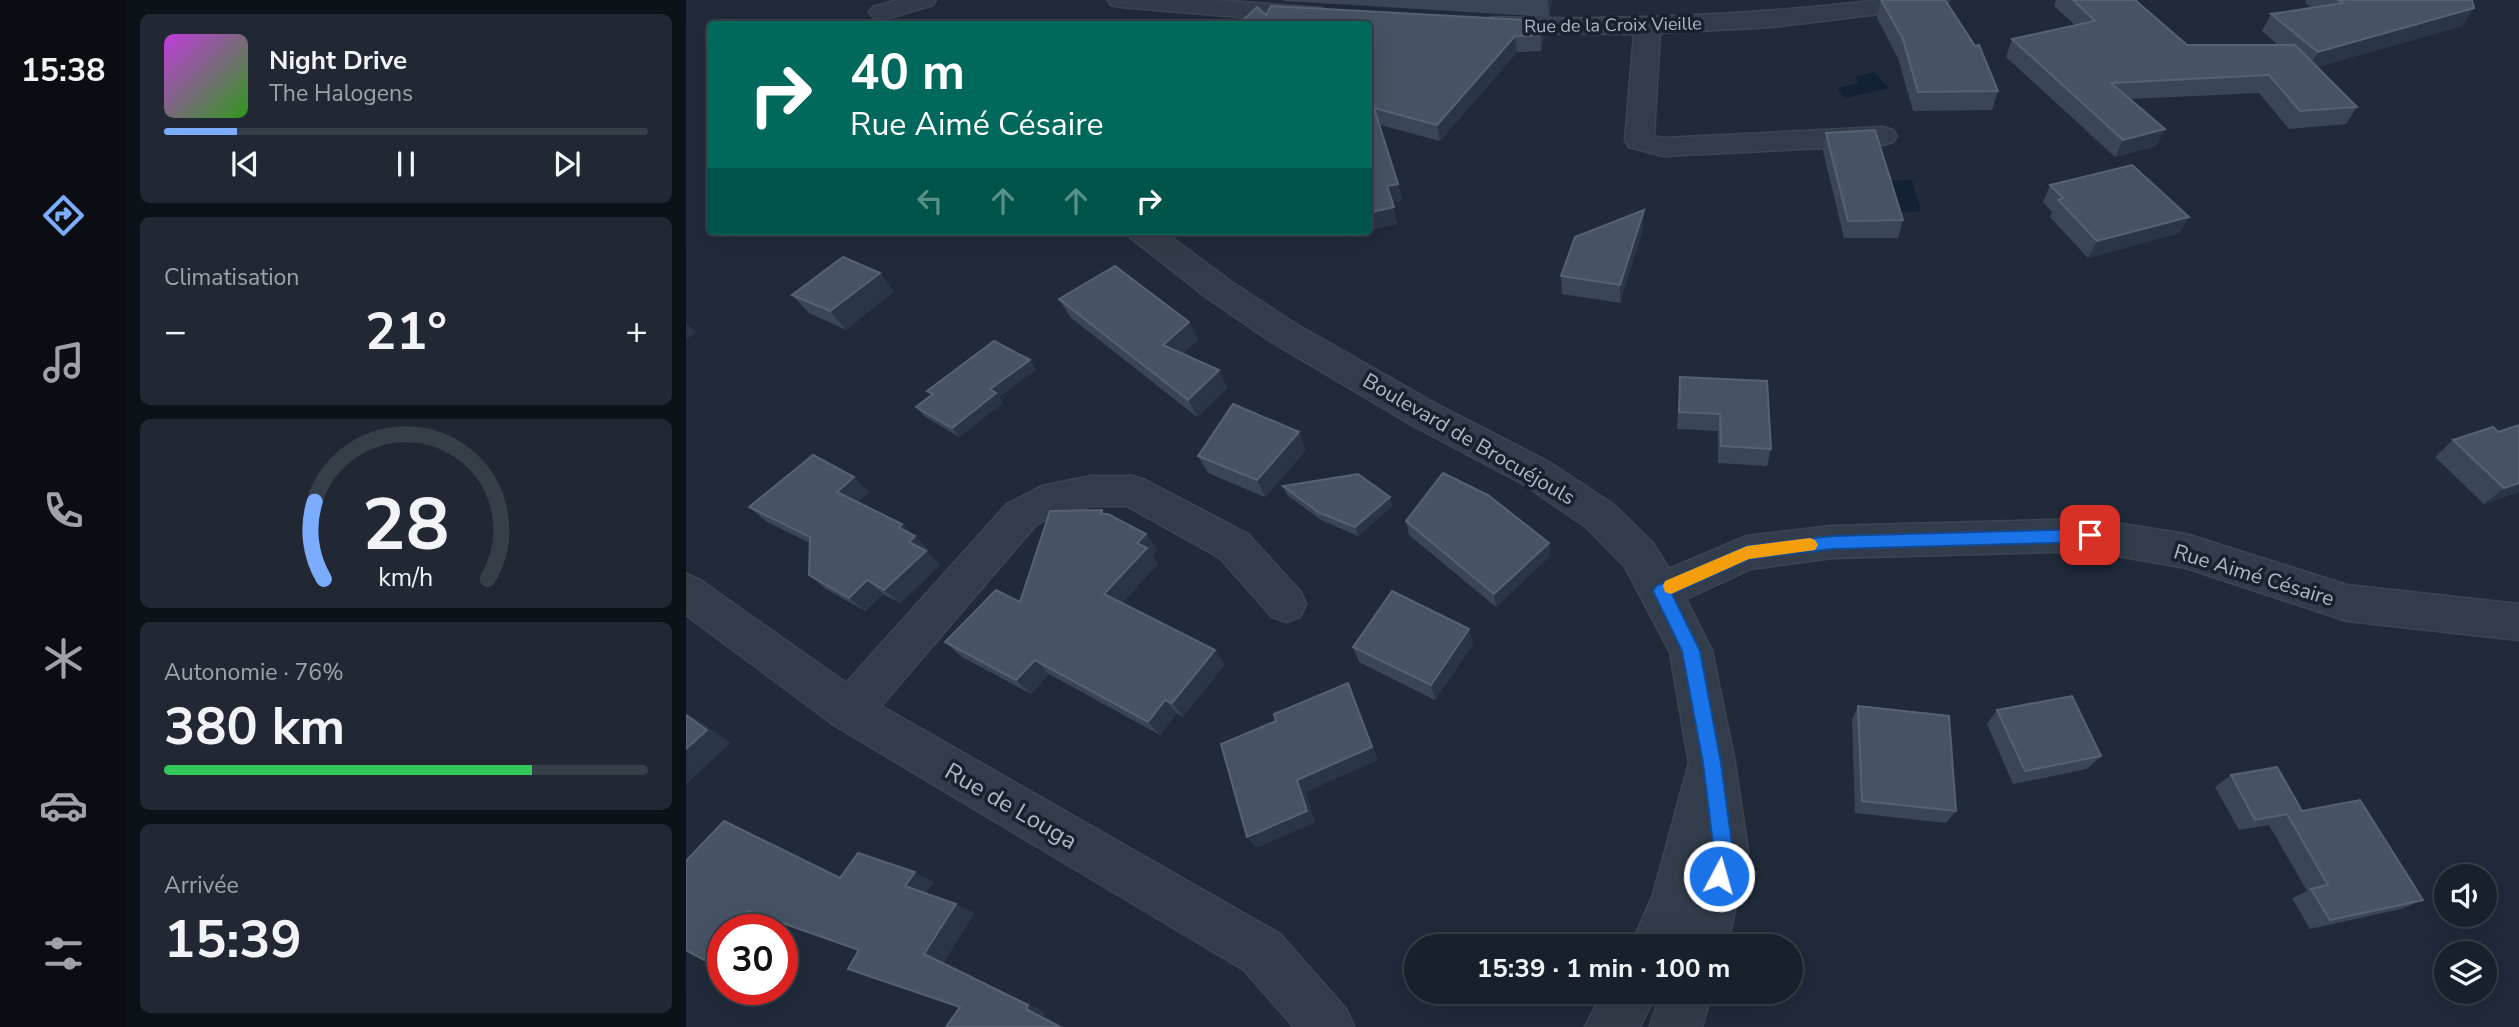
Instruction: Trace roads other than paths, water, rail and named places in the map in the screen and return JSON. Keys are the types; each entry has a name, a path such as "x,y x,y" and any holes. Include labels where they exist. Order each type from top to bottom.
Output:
{"street":[{"path":"884,12 924,0"},
{"path":"1120,0 1342,17"},
{"name":"Rue de la Croix Vieille","path":"1476,24 1556,28 1647,28 1792,18 1937,0"},
{"path":"1647,28 1639,141 1663,147 1883,136"},
{"name":"Boulevard de Brocuéjouls","path":"1147,235 1218,289 1282,331 1425,415 1536,472 1600,516 1639,555 1661,591 1691,651 1712,763 1724,852 1705,934"},
{"path":"849,711 1021,515 1042,502 1091,491 1132,491 1234,546 1286,604"},
{"name":"Rue Aimé Césaire","path":"1661,591 1747,553 1759,551 1832,542 2090,535 2186,551 2347,603 2519,622"},
{"name":"Rue de Louga","path":"686,592 849,711 1262,952 1328,1027"},
{"name":"Boulevard de Brocuéjouls","path":"1661,934 1676,898 1712,763"},
{"path":"1611,1027 1625,1004"},
{"path":"1676,1027 1683,1004"}],"water":[{"path":"1874,72 1889,88 1846,98 1837,88 1860,83 1855,77"},
{"path":"1912,180 1921,211 1895,212 1886,185 1892,184 1892,181"}]}
